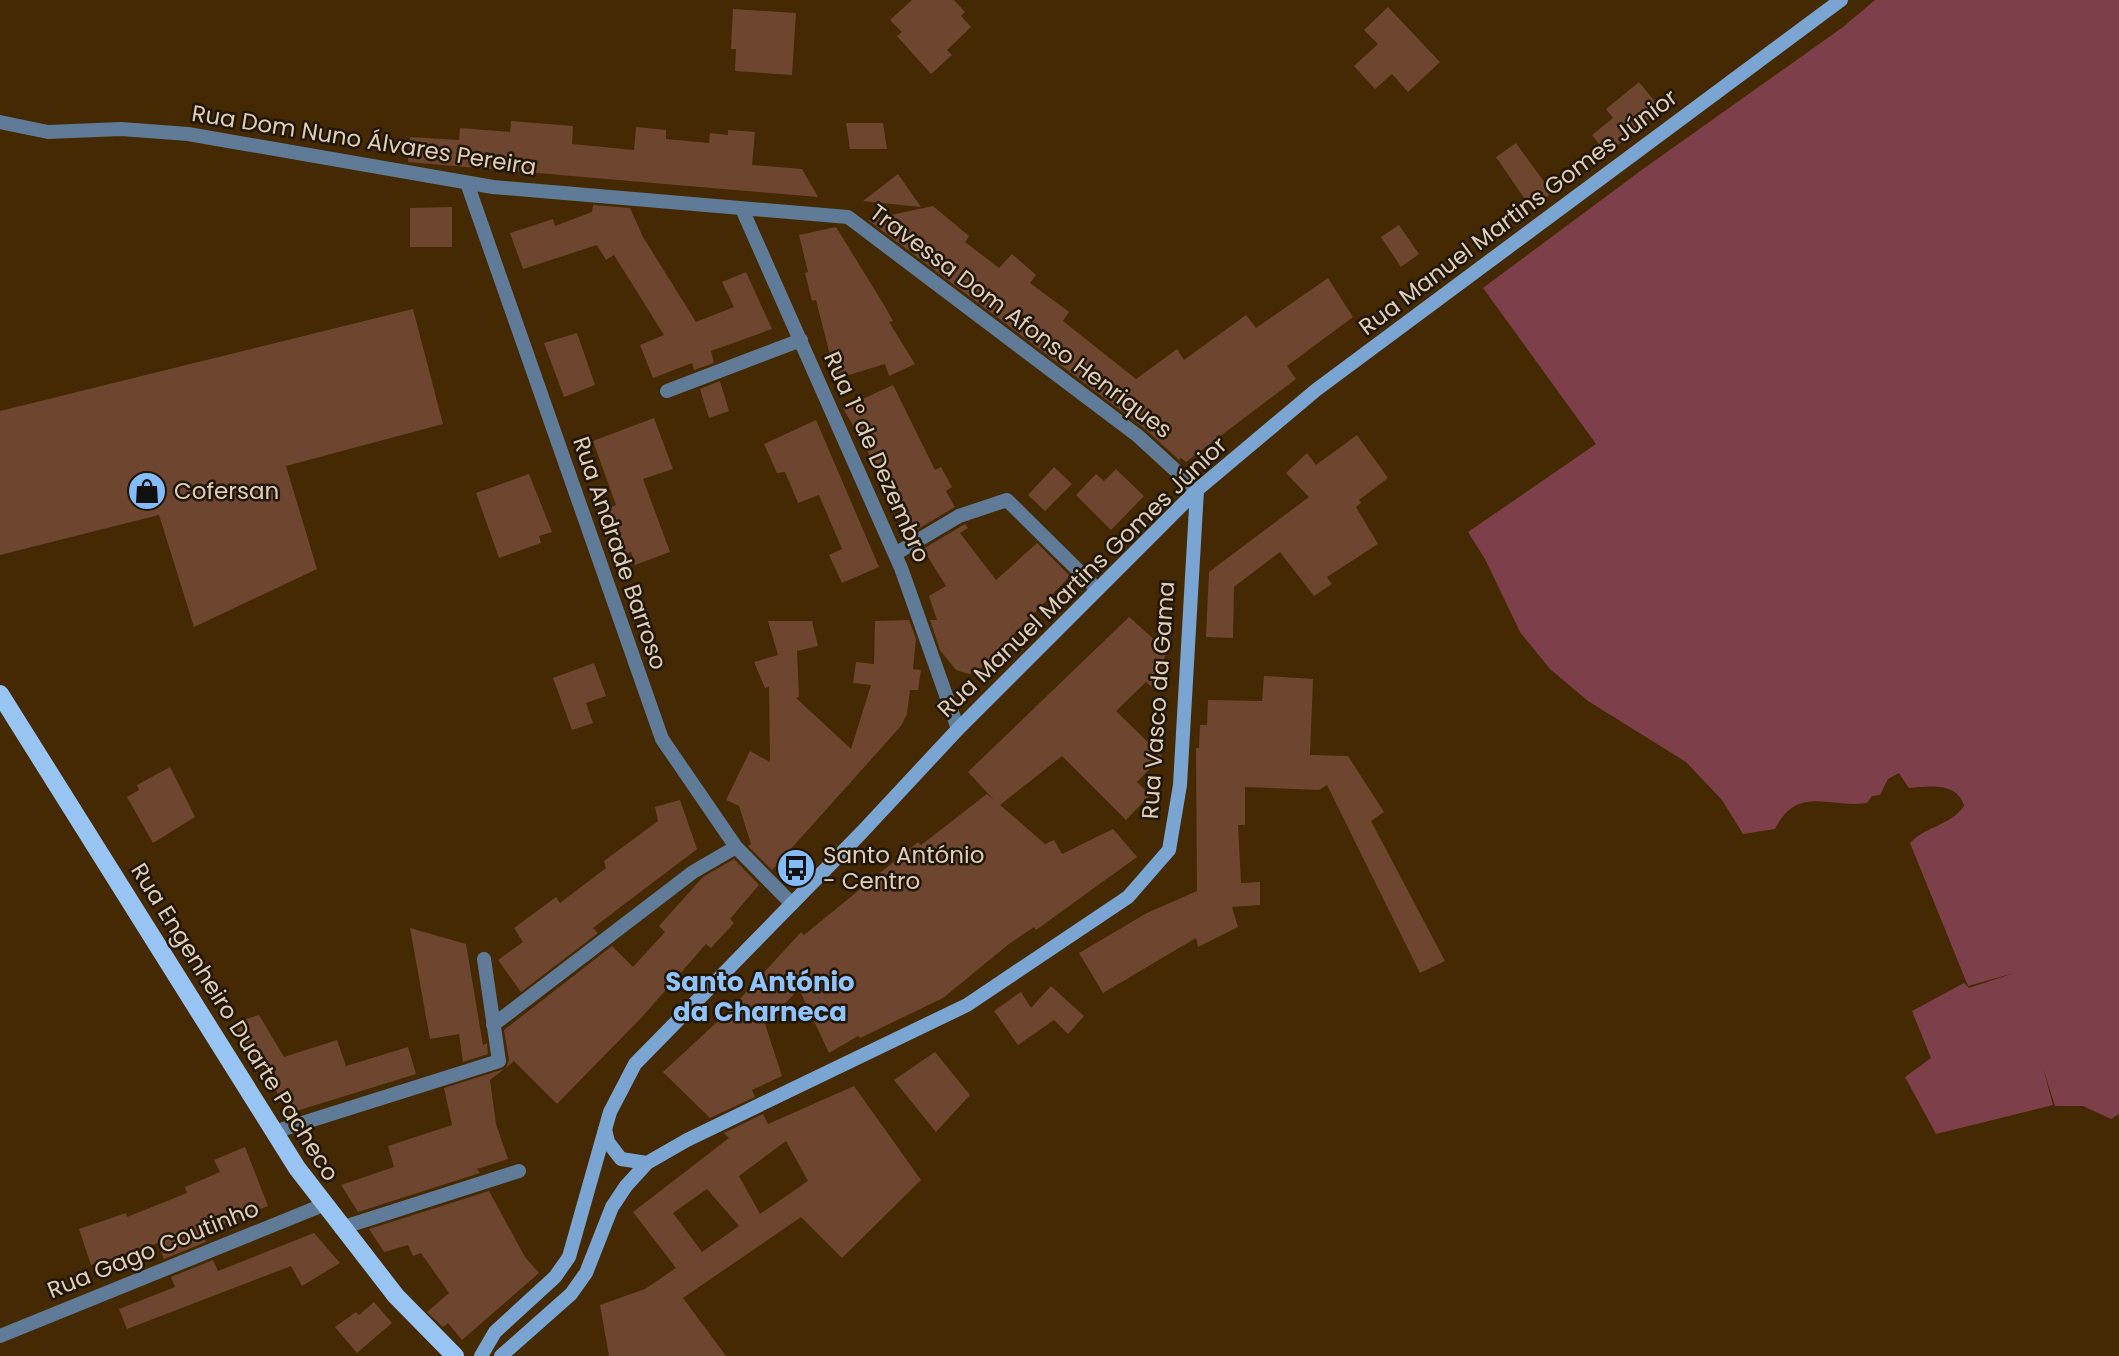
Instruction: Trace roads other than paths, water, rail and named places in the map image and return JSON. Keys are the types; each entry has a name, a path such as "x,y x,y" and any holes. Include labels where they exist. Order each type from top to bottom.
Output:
{"main road":[{"name":"Rua Engenheiro Duarte Pacheco","path":"0,694 274,1132 323,1205 396,1296 455,1356"}],"street":[{"name":"Rua Manuel Martins Gomes Júnior","path":"481,1356 495,1332 555,1277 569,1257 605,1129 626,1077 647,1051 792,904 958,729 1197,489 1316,390 1841,0"},
{"name":"Rua Dom Nuno Álvares Pereira","path":"0,122 48,132 121,129 188,134 467,183 848,218"},
{"name":"Rua Andrade Barroso","path":"467,183 662,739 736,848 792,904"},
{"name":"Rua 1º de Dezembro","path":"742,209 895,554 958,729"},
{"name":"Travessa Dom Afonso Henriques","path":"848,218 1138,436 1197,489"},
{"path":"667,391 801,340"},
{"name":"Rua Vasco da Gama","path":"647,1163 687,1140 968,1005 1128,897 1169,850 1180,785 1197,489"},
{"path":"895,554 959,516 1007,500 1097,589"},
{"path":"493,1025 693,872 736,848"},
{"path":"274,1132 499,1061 484,959"},
{"path":"501,1356 571,1294 586,1273 612,1207 647,1163 621,1159 608,1142 605,1129"},
{"path":"341,1228 519,1171"},
{"name":"Rua Gago Coutinho","path":"0,1336 323,1205"}],"place":[{"name":"Cofersan","path":"147,491"},
{"name":"Santo António - Centro","path":"796,868"}],"district":[{"name":"Santo António da Charneca","path":"760,997"}]}
